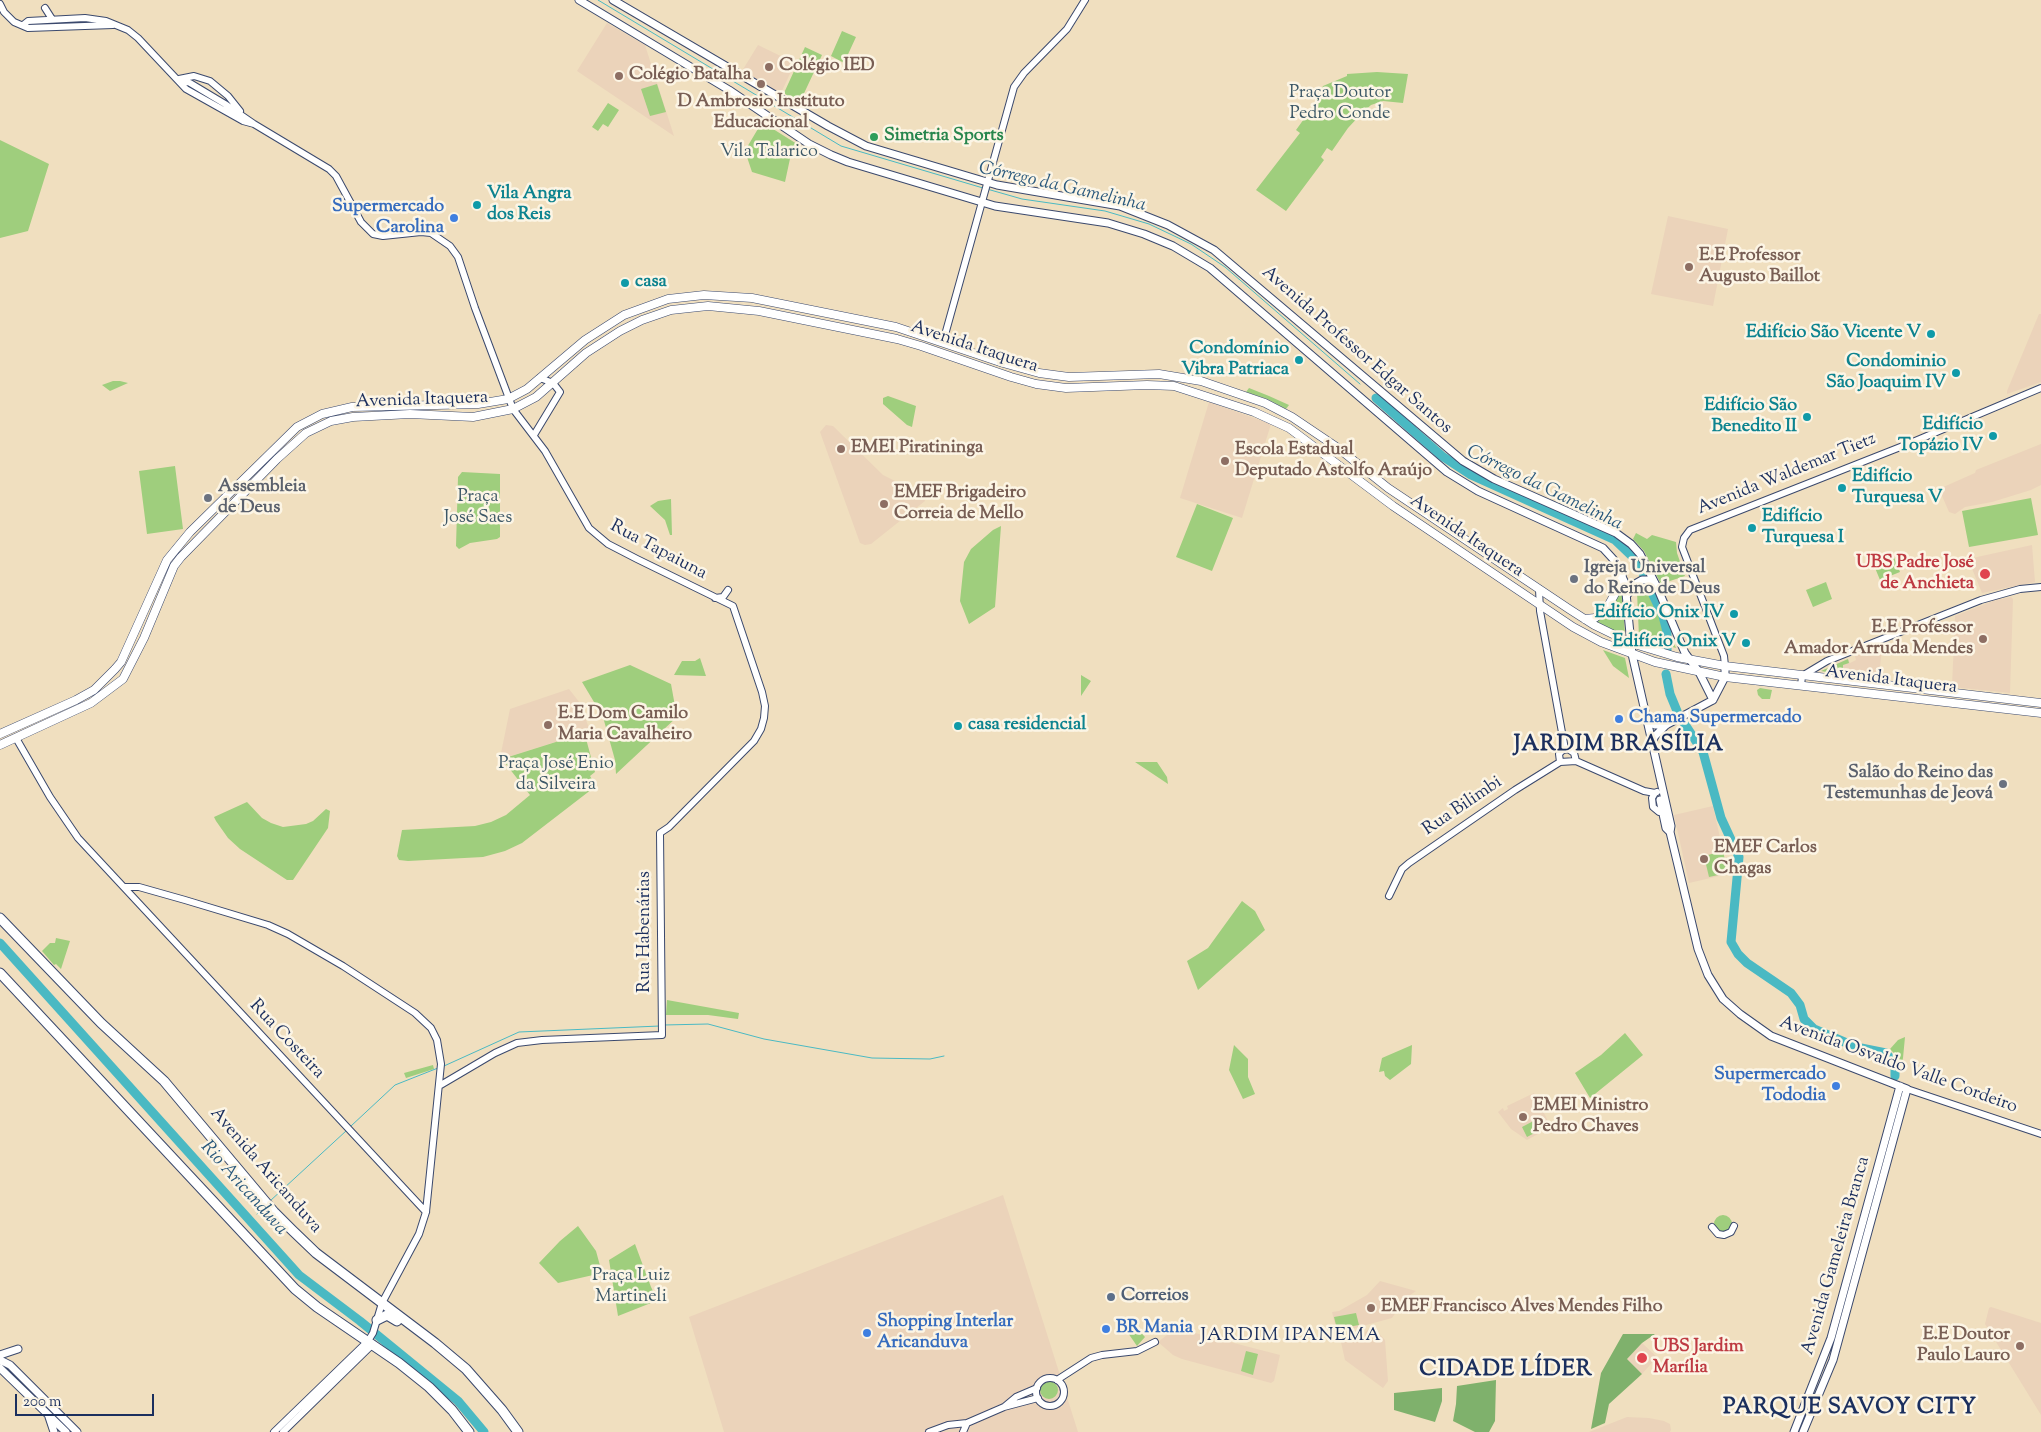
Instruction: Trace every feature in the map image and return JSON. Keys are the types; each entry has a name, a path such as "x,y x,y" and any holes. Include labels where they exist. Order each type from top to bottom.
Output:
{"highway":[{"name":"Avenida Aricanduva","path":"0,918 102,1023 164,1081 274,1212 381,1312 430,1339 466,1370 502,1410 518,1432"},
{"path":"0,973 295,1289 317,1307 371,1339 429,1386 452,1410 469,1432"},
{"path":"381,1312 418,1335 430,1339"}],"main road":[{"name":"Avenida Professor Edgar Santos","path":"578,0 728,90 809,144 831,155 848,162 982,201 1027,212 1108,223 1153,237 1210,268 1447,472 1478,490 1602,548 1614,560 1622,574 1627,595 1630,643"},
{"name":"Avenida Professor Edgar Santos","path":"613,0 746,80 853,140 892,155 987,184 1075,197 1120,206 1168,225 1205,244 1231,262 1393,403 1463,461 1494,478 1602,526 1625,539 1640,554 1657,586 1685,653 1699,672 1713,700"},
{"name":"Avenida Itaquera","path":"0,734 76,700 94,690 110,675 121,662 149,596 175,548 297,427 322,414 352,407 478,404 508,399 527,389 571,350 624,315 654,303 684,297 718,295 752,298 896,327 944,342 1003,364 1039,373 1069,377 1144,373 1168,374 1201,381 1265,403 1312,429 1388,488 1538,589 1585,619 1630,643 1690,660 1725,666 2041,703"},
{"name":"Avenida Itaquera","path":"0,746 91,703 123,679 144,638 172,572 181,556 306,432 330,421 353,417 410,414 474,417 513,409 536,397 580,358 604,340 642,320 680,308 708,306 734,307 897,339 1011,378 1036,384 1066,388 1174,386 1214,398 1268,418 1289,428 1381,498 1542,608 1587,635 1632,654 1725,677 2041,713"},
{"path":"897,339 909,339 936,346 940,346 944,342"},
{"path":"1585,619 1597,617 1607,608 1617,590 1622,574"},
{"path":"1627,595 1635,584 1642,580 1651,580 1657,586"},
{"name":"Avenida Osvaldo Valle Cordeiro","path":"1630,643 1665,800 1665,812"},
{"name":"Avenida Waldemar Tietz","path":"1725,666 1725,677"},
{"path":"1651,744 1655,736 1666,724 1713,700 1725,677"},
{"path":"1646,721 1655,725 1666,724"},
{"name":"Avenida Osvaldo Valle Cordeiro","path":"1658,775 1655,794 1671,826 1670,832 1698,948 1708,975 1722,999 1771,1036 1904,1087"},
{"path":"1655,794 1661,793 1665,800"},
{"name":"Avenida Gameleira Branca","path":"1794,1432 1831,1338 1904,1087"},
{"name":"Avenida Gameleira Branca","path":"1803,1432 1833,1360 1896,1114"},
{"path":"0,1355 18,1350"},
{"path":"0,1360 10,1365 76,1432"},
{"path":"9,1376 10,1365"},
{"path":"0,1368 66,1432"},
{"path":"46,1412 54,1432"}],"street":[{"path":"944,342 1014,87 1024,73 1067,29 1085,0"},
{"path":"0,4 4,12 14,22 37,28 114,25"},
{"path":"45,8 52,19"},
{"path":"23,25 28,21 84,18 106,21 131,31 186,89 242,121 254,124"},
{"path":"178,79 194,76 210,82 228,96 254,124"},
{"path":"178,79 190,83 246,117"},
{"name":"Rua Tapaiuna","path":"254,124 314,159 333,173 361,222 373,234 383,236 421,232 431,233 450,246 458,257 508,399 513,409 534,435 583,519 596,535 637,559 733,606 764,701 765,712 761,729 750,748 669,827 660,833"},
{"path":"534,435 560,392 553,383 540,378"},
{"name":"Avenida Waldemar Tietz","path":"1725,666 1724,656 1684,557 1682,542 1687,534 1695,528 1912,442 2041,388"},
{"path":"1801,686 1802,676 1827,661 1996,594 2041,587"},
{"path":"1538,589 1565,749"},
{"path":"714,598 722,597 728,590"},
{"name":"Rua Costeira","path":"16,738 50,797 74,832 426,1212"},
{"path":"1576,761 1574,753 1570,749 1565,749 1559,754 1560,762 1576,761 1655,794"},
{"name":"Rua Bilimbi","path":"1389,896 1402,869 1409,862 1515,790 1560,762"},
{"name":"Rua Habenárias","path":"439,1086 495,1053 517,1043 662,1034 660,833"},
{"path":"124,887 139,887 185,900 268,925 293,936 344,966 415,1013 431,1028 437,1040 441,1061 426,1212 414,1244 381,1312 371,1339 283,1432"},
{"name":"Avenida Osvaldo Valle Cordeiro","path":"1904,1087 2041,1134"},
{"path":"1712,1227 1718,1234 1724,1235 1731,1232 1734,1226"},
{"path":"274,1432 371,1339"},
{"path":"1056,1380 1090,1358 1137,1351 1155,1342"},
{"path":"1046,1378 1056,1380 1063,1389 1060,1401 1050,1405 1043,1403 1038,1398 1037,1388 1039,1384 1046,1378"},
{"path":"1004,1407 1024,1392 1037,1388"},
{"path":"929,1432 948,1425 967,1423 1004,1407 1038,1398"},
{"path":"963,1432 967,1423"}],"shaded area":[{"name":"Colégio Batalha","path":"607,23 645,45 674,136 577,71"},
{"name":"Colégio IED","path":"758,45 795,63 781,93 742,71"},
{"name":"E.E Professor Augusto Baillot","path":"1668,216 1728,229 1713,306 1651,294"},
{"path":"2039,314 2041,314 2041,382 2007,394 2007,391"},
{"name":"Escola Estadual Deputado Astolfo Araújo","path":"1209,402 1271,424 1242,518 1180,498"},
{"name":"EMEF Brigadeiro Correia de Mello","path":"826,425 833,426 883,475 923,495 925,501 871,544 865,545 860,543 820,432"},
{"path":"2041,444 2041,485 1992,502 1965,507 1955,514 1949,512 1939,489 1975,473 1976,470"},
{"path":"2032,545 2035,582 1982,593 1968,559"},
{"name":"E.E Professor Amador Arruda Mendes","path":"2011,597 2013,599 2010,693 1952,687 1955,616 1993,601"},
{"path":"1882,646 1879,679 1867,677 1867,675 1860,677 1860,674 1850,673 1850,676 1836,674 1837,663 1848,659 1850,663 1856,660 1855,656"},
{"name":"E.E Dom Camilo Maria Cavalheiro","path":"569,689 580,703 590,731 502,759 500,758 510,709"},
{"name":"EMEF Carlos Chagas","path":"1713,806 1728,874 1689,883 1674,815"},
{"name":"EMEI Ministro Pedro Chaves","path":"1534,1093 1551,1127 1527,1140 1511,1129 1498,1112 1503,1108 1504,1111 1508,1109 1507,1106"},
{"path":"1003,1195 1078,1432 724,1432 689,1317"},
{"name":"EMEF Francisco Alves Mendes Filho","path":"1380,1281 1416,1291 1406,1298 1392,1318 1337,1333 1332,1312 1339,1311 1367,1295"},
{"name":"E.E Doutor Paulo Lauro","path":"1991,1307 2041,1323 2041,1415 1985,1324 1989,1308"},
{"path":"1372,1326 1385,1340 1388,1381 1383,1388 1345,1360 1341,1342 1363,1334"},
{"path":"1176,1328 1280,1355 1274,1381 1271,1383 1173,1355 1158,1342"},
{"name":"UBS Jardim Marília","path":"1642,1343 1657,1357 1642,1374 1627,1359"},
{"path":"1627,1417 1664,1421 1670,1424 1671,1430 1670,1432 1589,1432"}],"green space":[{"path":"842,31 856,37 844,63 831,56"},
{"path":"805,47 822,55 799,104 784,93"},
{"name":"Praça Doutor Pedro Conde","path":"1377,72 1408,74 1403,103 1383,101 1371,105 1362,113 1348,128 1332,151 1327,148 1321,157 1324,160 1286,211 1256,190 1300,133 1296,130 1314,105 1323,86 1347,76 1347,74"},
{"path":"657,84 666,112 650,116 641,89"},
{"path":"608,103 619,110 608,127 603,124 598,131 592,127"},
{"name":"Vila Talarico","path":"762,122 797,144 791,154 785,182 752,172 746,149"},
{"path":"0,140 49,164 28,231 0,238"},
{"path":"113,381 128,383 110,391 102,385"},
{"path":"1249,388 1289,405 1286,409 1267,399 1246,392"},
{"path":"888,396 916,406 912,427 907,425 883,404 883,398"},
{"path":"175,466 183,529 147,534 139,471"},
{"name":"Praça José Saes","path":"462,472 500,474 500,537 470,543 459,549 456,546 458,477"},
{"path":"2031,498 2038,535 1969,547 1962,511"},
{"path":"671,499 672,535 670,535 665,520 650,506 658,501"},
{"path":"1197,504 1233,518 1212,571 1176,557"},
{"path":"1001,526 995,607 969,624 960,601 964,562 971,549 993,530"},
{"path":"1636,533 1647,539 1652,535 1676,542 1677,553 1685,576 1661,584 1644,551 1633,539"},
{"path":"1893,555 1900,572 1880,580 1873,563"},
{"path":"1826,582 1832,599 1813,607 1806,590"},
{"path":"1645,586 1650,588 1676,648 1639,637 1637,592"},
{"path":"1622,589 1625,635 1595,622 1607,614"},
{"path":"1603,650 1625,658 1629,678 1613,666"},
{"path":"700,658 706,676 674,675 682,661 695,661"},
{"path":"1848,659 1849,663 1843,665 1843,675 1821,671"},
{"path":"630,665 671,684 677,717 616,774 615,760 603,717 582,682"},
{"path":"1081,675 1091,681 1081,696"},
{"path":"1760,688 1772,690 1770,699 1762,699 1758,695 1757,690"},
{"name":"Praça José Enio da Silveira","path":"578,735 585,735 595,772 590,776 596,786 522,843 505,851 483,857 399,860 397,856 402,830 475,826 491,822 506,815 530,795 502,759"},
{"path":"1135,762 1157,762 1167,777 1168,784"},
{"path":"247,802 262,818 283,827 306,824 313,821 326,809 330,811 328,828 293,880 287,880 240,849 228,838 216,821 214,817"},
{"path":"1723,851 1728,873 1709,877 1704,856"},
{"path":"1242,901 1255,911 1265,930 1198,990 1187,961 1208,948"},
{"path":"56,938 70,941 61,969 56,964 54,965 42,951 50,943 55,943"},
{"path":"667,1000 739,1013 738,1019 708,1015 666,1015"},
{"path":"1625,1033 1643,1055 1590,1098 1575,1073 1601,1055"},
{"path":"1905,1037 1902,1062 1890,1049 1898,1040"},
{"path":"1234,1045 1248,1059 1248,1077 1255,1094 1243,1099 1229,1070"},
{"path":"1412,1045 1411,1064 1390,1080 1385,1076 1384,1071 1379,1072 1382,1058"},
{"path":"433,1065 434,1069 406,1078 404,1073"},
{"path":"1541,1117 1546,1127 1527,1137 1522,1127"},
{"path":"1723,1215 1729,1218 1732,1224 1729,1230 1723,1233 1717,1230 1714,1224 1717,1218"},
{"path":"578,1226 596,1251 602,1273 558,1283 539,1263 560,1241"},
{"name":"Praça Luiz Martineli","path":"635,1244 651,1287 656,1297 661,1299 618,1316 609,1260"},
{"path":"1356,1313 1359,1325 1337,1329 1334,1317"},
{"path":"1133,1324 1145,1337 1137,1346 1127,1330"},
{"path":"1623,1334 1655,1334 1642,1343 1627,1359 1642,1374 1609,1404 1605,1423 1591,1429 1601,1373"},
{"path":"1246,1351 1258,1354 1253,1375 1241,1371"},
{"path":"1496,1380 1495,1421 1489,1432 1475,1432 1453,1421 1457,1386"},
{"path":"1049,1381 1055,1384 1058,1390 1055,1396 1049,1399 1043,1396 1040,1390 1043,1384"},
{"path":"1442,1388 1442,1401 1435,1422 1394,1410 1394,1393"}],"waterway":[{"name":"Córrego da Gamelinha","path":"598,0 841,146 983,188"},
{"name":"Córrego da Gamelinha","path":"987,189 1022,199 1105,211 1149,224 1191,244 1225,267 1360,384"},
{"name":"Córrego da Gamelinha","path":"1376,398 1442,456 1471,475 1615,540 1637,561 1645,577"},
{"name":"Córrego da Gamelinha","path":"1647,582 1663,616 1667,632 1667,650"},
{"path":"1666,674 1670,694 1677,711"},
{"path":"1684,723 1703,752 1721,818 1739,857 1731,942 1738,954 1747,963 1791,993 1800,1005 1804,1019 1814,1029 1856,1047 1886,1053 1895,1064 1895,1076"},
{"name":"Rio Aricanduva","path":"0,943 299,1275 360,1321 458,1401 484,1432"},
{"path":"664,1025 708,1024 764,1039 872,1058 930,1059 944,1056"},
{"path":"444,1066 519,1032 660,1026"},
{"path":"351,1126 395,1085 438,1068"},
{"path":"270,1201 346,1131"},
{"path":"257,1214 264,1207"}],"place":[{"name":"Colégio IED","path":"769,67"},
{"name":"Colégio Batalha","path":"619,76"},
{"name":"D Ambrosio Instituto Educacional","path":"761,84"},
{"name":"Simetria Sports","path":"874,137"},
{"name":"Vila Angra dos Reis","path":"477,205"},
{"name":"Supermercado Carolina","path":"454,218"},
{"name":"E.E Professor Augusto Baillot","path":"1689,267"},
{"name":"casa","path":"625,283"},
{"name":"Edifício São Vicente V","path":"1931,334"},
{"name":"Condomínio Vibra Patriaca","path":"1299,360"},
{"name":"Condominio São Joaquim IV","path":"1956,373"},
{"name":"Edifício São Benedito II","path":"1807,417"},
{"name":"Edifício Topázio IV","path":"1993,436"},
{"name":"EMEI Piratininga","path":"841,449"},
{"name":"Escola Estadual Deputado Astolfo Araújo","path":"1225,461"},
{"name":"Edifício Turquesa V","path":"1842,488"},
{"name":"Assembleia de Deus","path":"208,498"},
{"name":"EMEF Brigadeiro Correia de Mello","path":"884,504"},
{"name":"Edifício Turquesa I","path":"1752,528"},
{"name":"UBS Padre José de Anchieta","path":"1985,574"},
{"name":"Igreja Universal do Reino de Deus","path":"1574,579"},
{"name":"Edifício Onix IV","path":"1734,614"},
{"name":"E.E Professor Amador Arruda Mendes","path":"1983,639"},
{"name":"Edifício Onix V","path":"1746,643"},
{"name":"Chama Supermercado","path":"1619,719"},
{"name":"E.E Dom Camilo Maria Cavalheiro","path":"548,725"},
{"name":"casa residencial","path":"958,726"},
{"name":"Salão do Reino das Testemunhas de Jeová","path":"2003,784"},
{"name":"EMEF Carlos Chagas","path":"1704,859"},
{"name":"Supermercado Tododia","path":"1836,1086"},
{"name":"EMEI Ministro Pedro Chaves","path":"1523,1117"},
{"name":"Correios","path":"1111,1297"},
{"name":"EMEF Francisco Alves Mendes Filho","path":"1371,1308"},
{"name":"BR Mania","path":"1106,1329"},
{"name":"Shopping Interlar Aricanduva","path":"867,1333"},
{"name":"E.E Doutor Paulo Lauro","path":"2020,1346"},
{"name":"UBS Jardim Marília","path":"1642,1358"}],"district":[{"name":"JARDIM BRASÍLIA","path":"1619,746"},
{"name":"JARDIM IPANEMA","path":"1291,1337"},
{"name":"CIDADE LÍDER","path":"1506,1371"},
{"name":"PARQUE SAVOY CITY","path":"1850,1409"}]}
